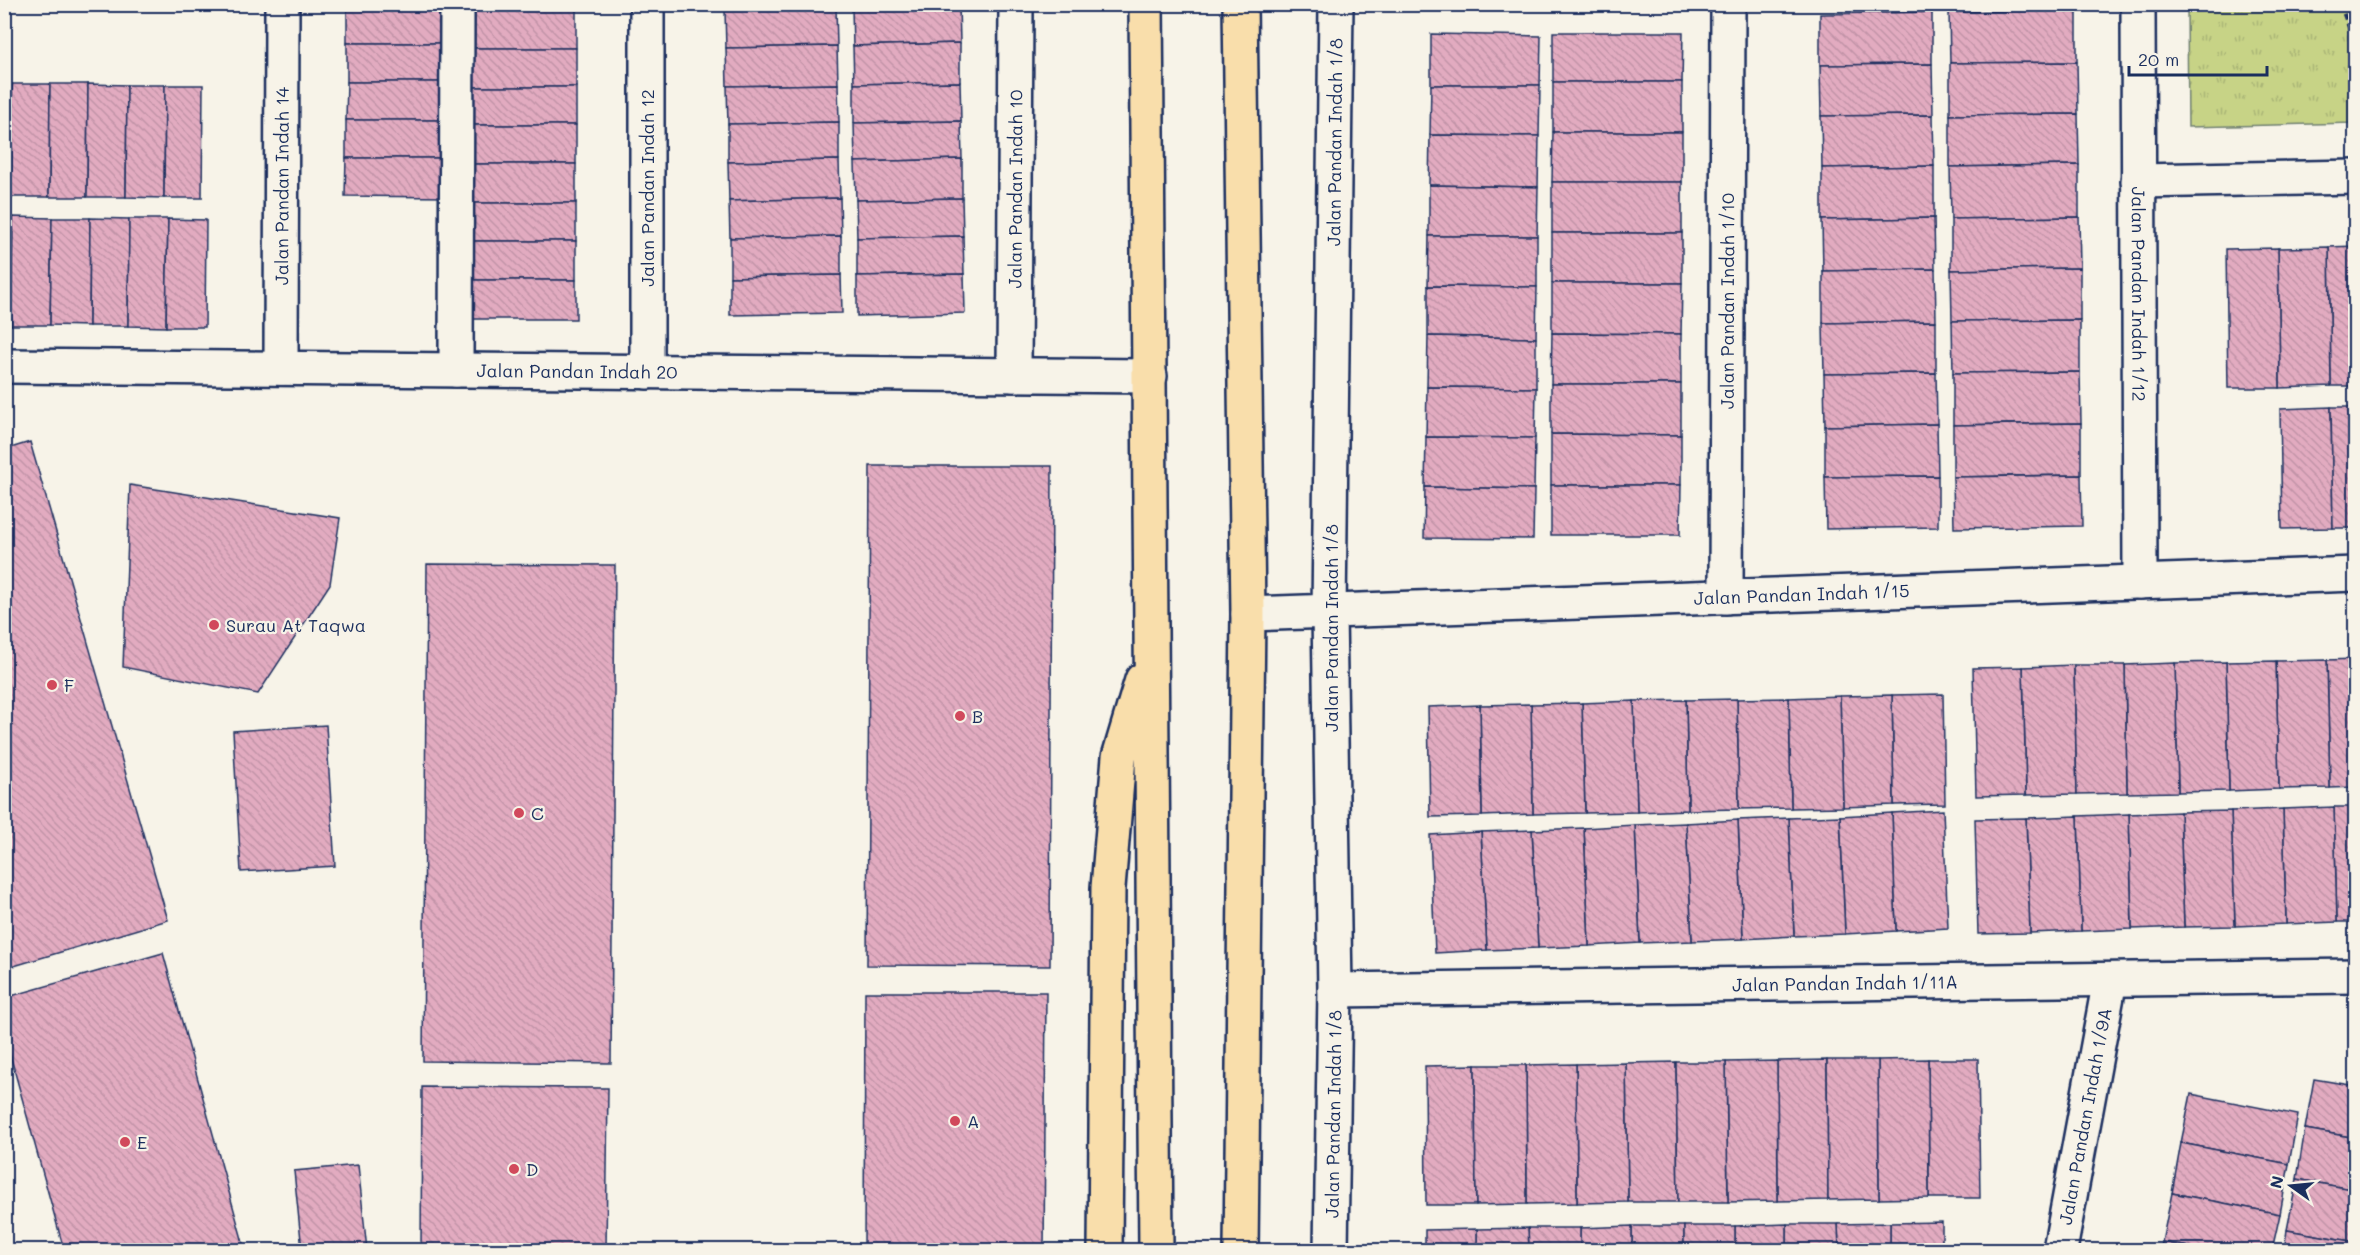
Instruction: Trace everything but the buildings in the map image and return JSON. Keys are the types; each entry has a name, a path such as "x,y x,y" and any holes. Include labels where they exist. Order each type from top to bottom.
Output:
{"highway":[{"path":"1146,4 1156,1251"},
{"path":"1239,4 1248,614 1241,1251"},
{"path":"1105,1251 1108,888 1119,757 1152,645"}],"street":[{"name":"Jalan Pandan Indah 14","path":"281,368 282,4"},
{"path":"456,370 457,4"},
{"name":"Jalan Pandan Indah 12","path":"647,4 647,372"},
{"name":"Jalan Pandan Indah 10","path":"1014,375 1016,4"},
{"name":"Jalan Pandan Indah 1/8","path":"1331,1251 1335,990 1329,613 1336,4"},
{"name":"Jalan Pandan Indah 1/10","path":"1726,597 1728,4"},
{"name":"Jalan Pandan Indah 1/12","path":"2138,4 2140,582"},
{"path":"2139,181 2355,177"},
{"name":"Jalan Pandan Indah 20","path":"4,366 1150,376"},
{"name":"Jalan Pandan Indah 1/15","path":"1248,614 1329,613 2355,574"},
{"name":"Jalan Pandan Indah 1/11A","path":"1335,990 2355,976"},
{"name":"Jalan Pandan Indah 1/9A","path":"2060,1251 2110,980"}],"path":[{"path":"2340,4 2355,46"}],"green space":[{"path":"2187,5 2355,5 2355,123 2188,127"}],"place":[{"name":"Surau At Taqwa","path":"214,625"},
{"name":"F","path":"52,685"},
{"name":"B","path":"960,716"},
{"name":"C","path":"519,813"},
{"name":"A","path":"955,1121"},
{"name":"E","path":"125,1142"},
{"name":"D","path":"514,1169"}]}
